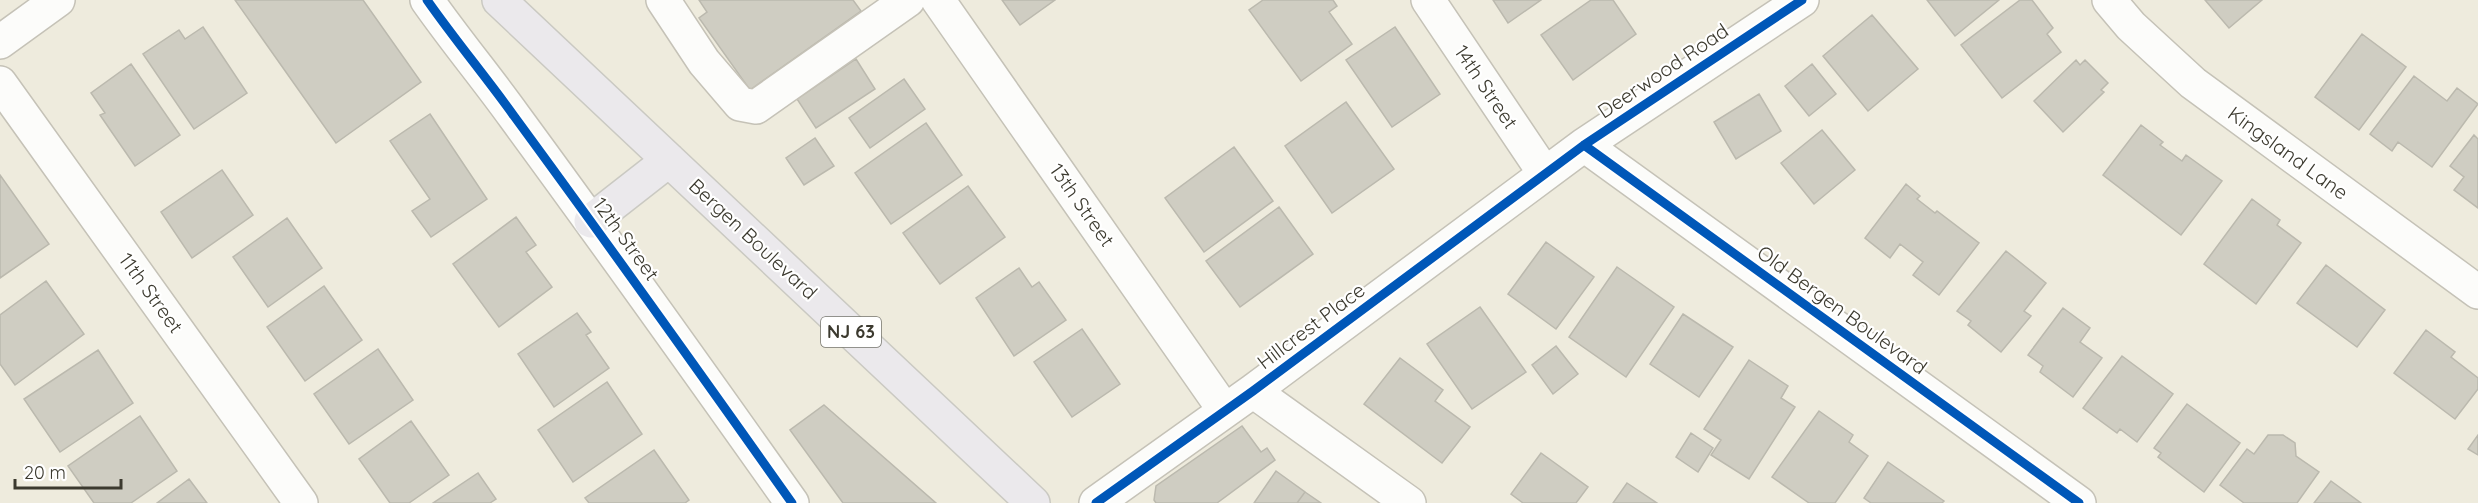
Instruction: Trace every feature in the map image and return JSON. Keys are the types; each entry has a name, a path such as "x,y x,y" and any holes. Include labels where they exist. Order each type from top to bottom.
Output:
{"main road":[{"name":"Bergen Boulevard","path":"499,0 1033,503"},
{"path":"591,221 669,160"}],"street":[{"path":"0,42 58,0"},
{"name":"12th Street","path":"427,0 591,221 792,503"},
{"path":"663,0 704,62 740,104 756,107 908,0"},
{"name":"13th Street","path":"938,0 1226,411"},
{"name":"14th Street","path":"1428,0 1545,174"},
{"name":"Deerwood Road","path":"1545,174 1584,145 1802,0"},
{"name":"Kingsland Lane","path":"2109,0 2131,26 2193,83 2478,292"},
{"name":"11th Street","path":"0,83 301,503"},
{"name":"Old Bergen Boulevard","path":"1584,145 2079,503"},
{"name":"Hillcrest Place","path":"1096,503 1254,391 1545,174"},
{"path":"1254,391 1408,503"}],"building":[{"path":"235,0 363,0 421,82 336,143"},
{"path":"699,0 853,0 861,11 750,90 699,18 707,12"},
{"path":"1002,0 1055,0 1020,25"},
{"path":"1263,0 1333,0 1337,6 1329,12 1352,44 1301,81 1249,10"},
{"path":"1493,0 1541,0 1508,23"},
{"path":"1591,0 1613,0 1636,34 1573,80 1541,35"},
{"path":"1927,0 1999,0 1955,36"},
{"path":"2020,0 2032,0 2053,28 2047,34 2061,52 2002,98 1961,45"},
{"path":"2205,0 2262,0 2229,28"},
{"path":"1872,15 1918,69 1868,111 1823,56"},
{"path":"203,27 247,93 194,129 143,54 179,30 185,39"},
{"path":"1395,27 1440,94 1392,127 1346,60"},
{"path":"2362,34 2406,67 2359,130 2315,97"},
{"path":"856,59 875,89 816,128 797,99"},
{"path":"2076,60 2080,65 2085,60 2108,83 2101,90 2104,92 2063,132 2034,101"},
{"path":"131,64 180,135 135,166 100,115 105,113 91,93"},
{"path":"1812,64 1836,94 1809,116 1785,86"},
{"path":"2414,76 2447,101 2457,88 2478,104 2432,167 2398,142 2392,151 2370,134"},
{"path":"904,79 925,109 870,148 849,118"},
{"path":"1759,94 1781,131 1736,159 1714,122"},
{"path":"1346,102 1394,169 1332,213 1285,146"},
{"path":"430,114 487,199 431,237 412,211 430,199 390,141"},
{"path":"926,123 962,175 891,224 855,173"},
{"path":"2141,125 2163,142 2160,145 2182,161 2186,155 2222,181 2181,235 2103,175"},
{"path":"1822,130 1855,170 1814,204 1781,163"},
{"path":"2474,135 2478,139 2478,208 2454,190 2464,177 2450,166"},
{"path":"815,138 834,166 804,185 786,158"},
{"path":"1234,147 1273,201 1204,252 1165,198"},
{"path":"222,170 253,215 192,258 161,212"},
{"path":"0,175 49,244 0,278"},
{"path":"1906,184 1920,196 1917,199 1979,243 1939,295 1913,275 1923,262 1900,244 1890,258 1865,238"},
{"path":"968,186 1005,237 940,284 903,233"},
{"path":"2252,199 2280,220 2277,225 2301,243 2256,304 2204,264"},
{"path":"1279,207 1313,254 1240,307 1206,261"},
{"path":"516,217 536,245 526,252 552,287 499,327 453,264"},
{"path":"287,218 322,268 268,307 233,257"},
{"path":"1546,242 1594,277 1556,329 1508,294"},
{"path":"2006,251 2046,283 2024,311 2031,316 2001,352 1968,325 1971,321 1957,311"},
{"path":"2326,265 2385,310 2357,347 2297,303"},
{"path":"1617,267 1674,307 1626,377 1569,337"},
{"path":"1019,268 1032,287 1039,282 1066,320 1014,356 976,298"},
{"path":"46,281 84,334 15,385 0,364 0,315"},
{"path":"324,286 362,340 305,381 267,327"},
{"path":"1480,307 1526,372 1472,409 1427,344"},
{"path":"2063,308 2090,328 2080,342 2102,358 2073,397 2040,372 2043,366 2028,355"},
{"path":"577,313 591,332 586,335 609,368 554,407 518,354"},
{"path":"1683,314 1733,347 1699,397 1650,364"},
{"path":"1082,329 1120,384 1072,417 1034,362"},
{"path":"2426,330 2455,352 2451,357 2478,378 2478,389 2455,419 2394,373"},
{"path":"1556,346 1578,374 1553,394 1532,365"},
{"path":"378,349 413,400 349,444 314,394"},
{"path":"98,350 133,403 60,452 24,399"},
{"path":"2122,356 2173,394 2137,442 2120,429 2117,433 2083,408"},
{"path":"1400,358 1443,390 1435,401 1470,427 1442,463 1364,404"},
{"path":"1749,360 1788,386 1781,398 1795,407 1749,479 1711,455 1721,440 1704,429"},
{"path":"607,382 642,434 573,482 538,430"},
{"path":"2187,404 2240,443 2204,492 2158,457 2161,453 2154,448"},
{"path":"824,405 936,503 843,503 790,430"},
{"path":"1819,411 1853,435 1849,442 1868,456 1835,503 1809,503 1772,477"},
{"path":"140,416 177,471 131,503 94,503 68,466"},
{"path":"411,421 449,475 409,503 390,503 359,459"},
{"path":"1242,426 1261,452 1267,448 1275,460 1217,503 1156,503 1154,500 1156,486"},
{"path":"1691,433 1713,448 1698,472 1676,457"},
{"path":"2268,435 2283,435 2295,443 2296,456 2319,472 2297,503 2244,503 2220,485 2247,449 2254,454"},
{"path":"2478,435 2478,455 2468,449"},
{"path":"654,450 689,500 685,503 589,503 585,498"},
{"path":"1541,453 1588,487 1576,503 1523,503 1511,494"},
{"path":"1888,462 1944,501 1942,503 1871,503 1864,498"},
{"path":"1276,471 1305,492 1297,503 1254,503"},
{"path":"478,473 496,499 490,503 433,503"},
{"path":"189,479 207,503 157,503"},
{"path":"2331,481 2361,503 2314,503"},
{"path":"1627,483 1657,503 1613,503"},
{"path":"1305,492 1321,503 1297,503"}],"cycle path":[{"path":"427,0 584,212 792,503"},
{"path":"1096,503 1253,391 1584,145 1802,0"},
{"path":"1584,145 2079,503"}]}
